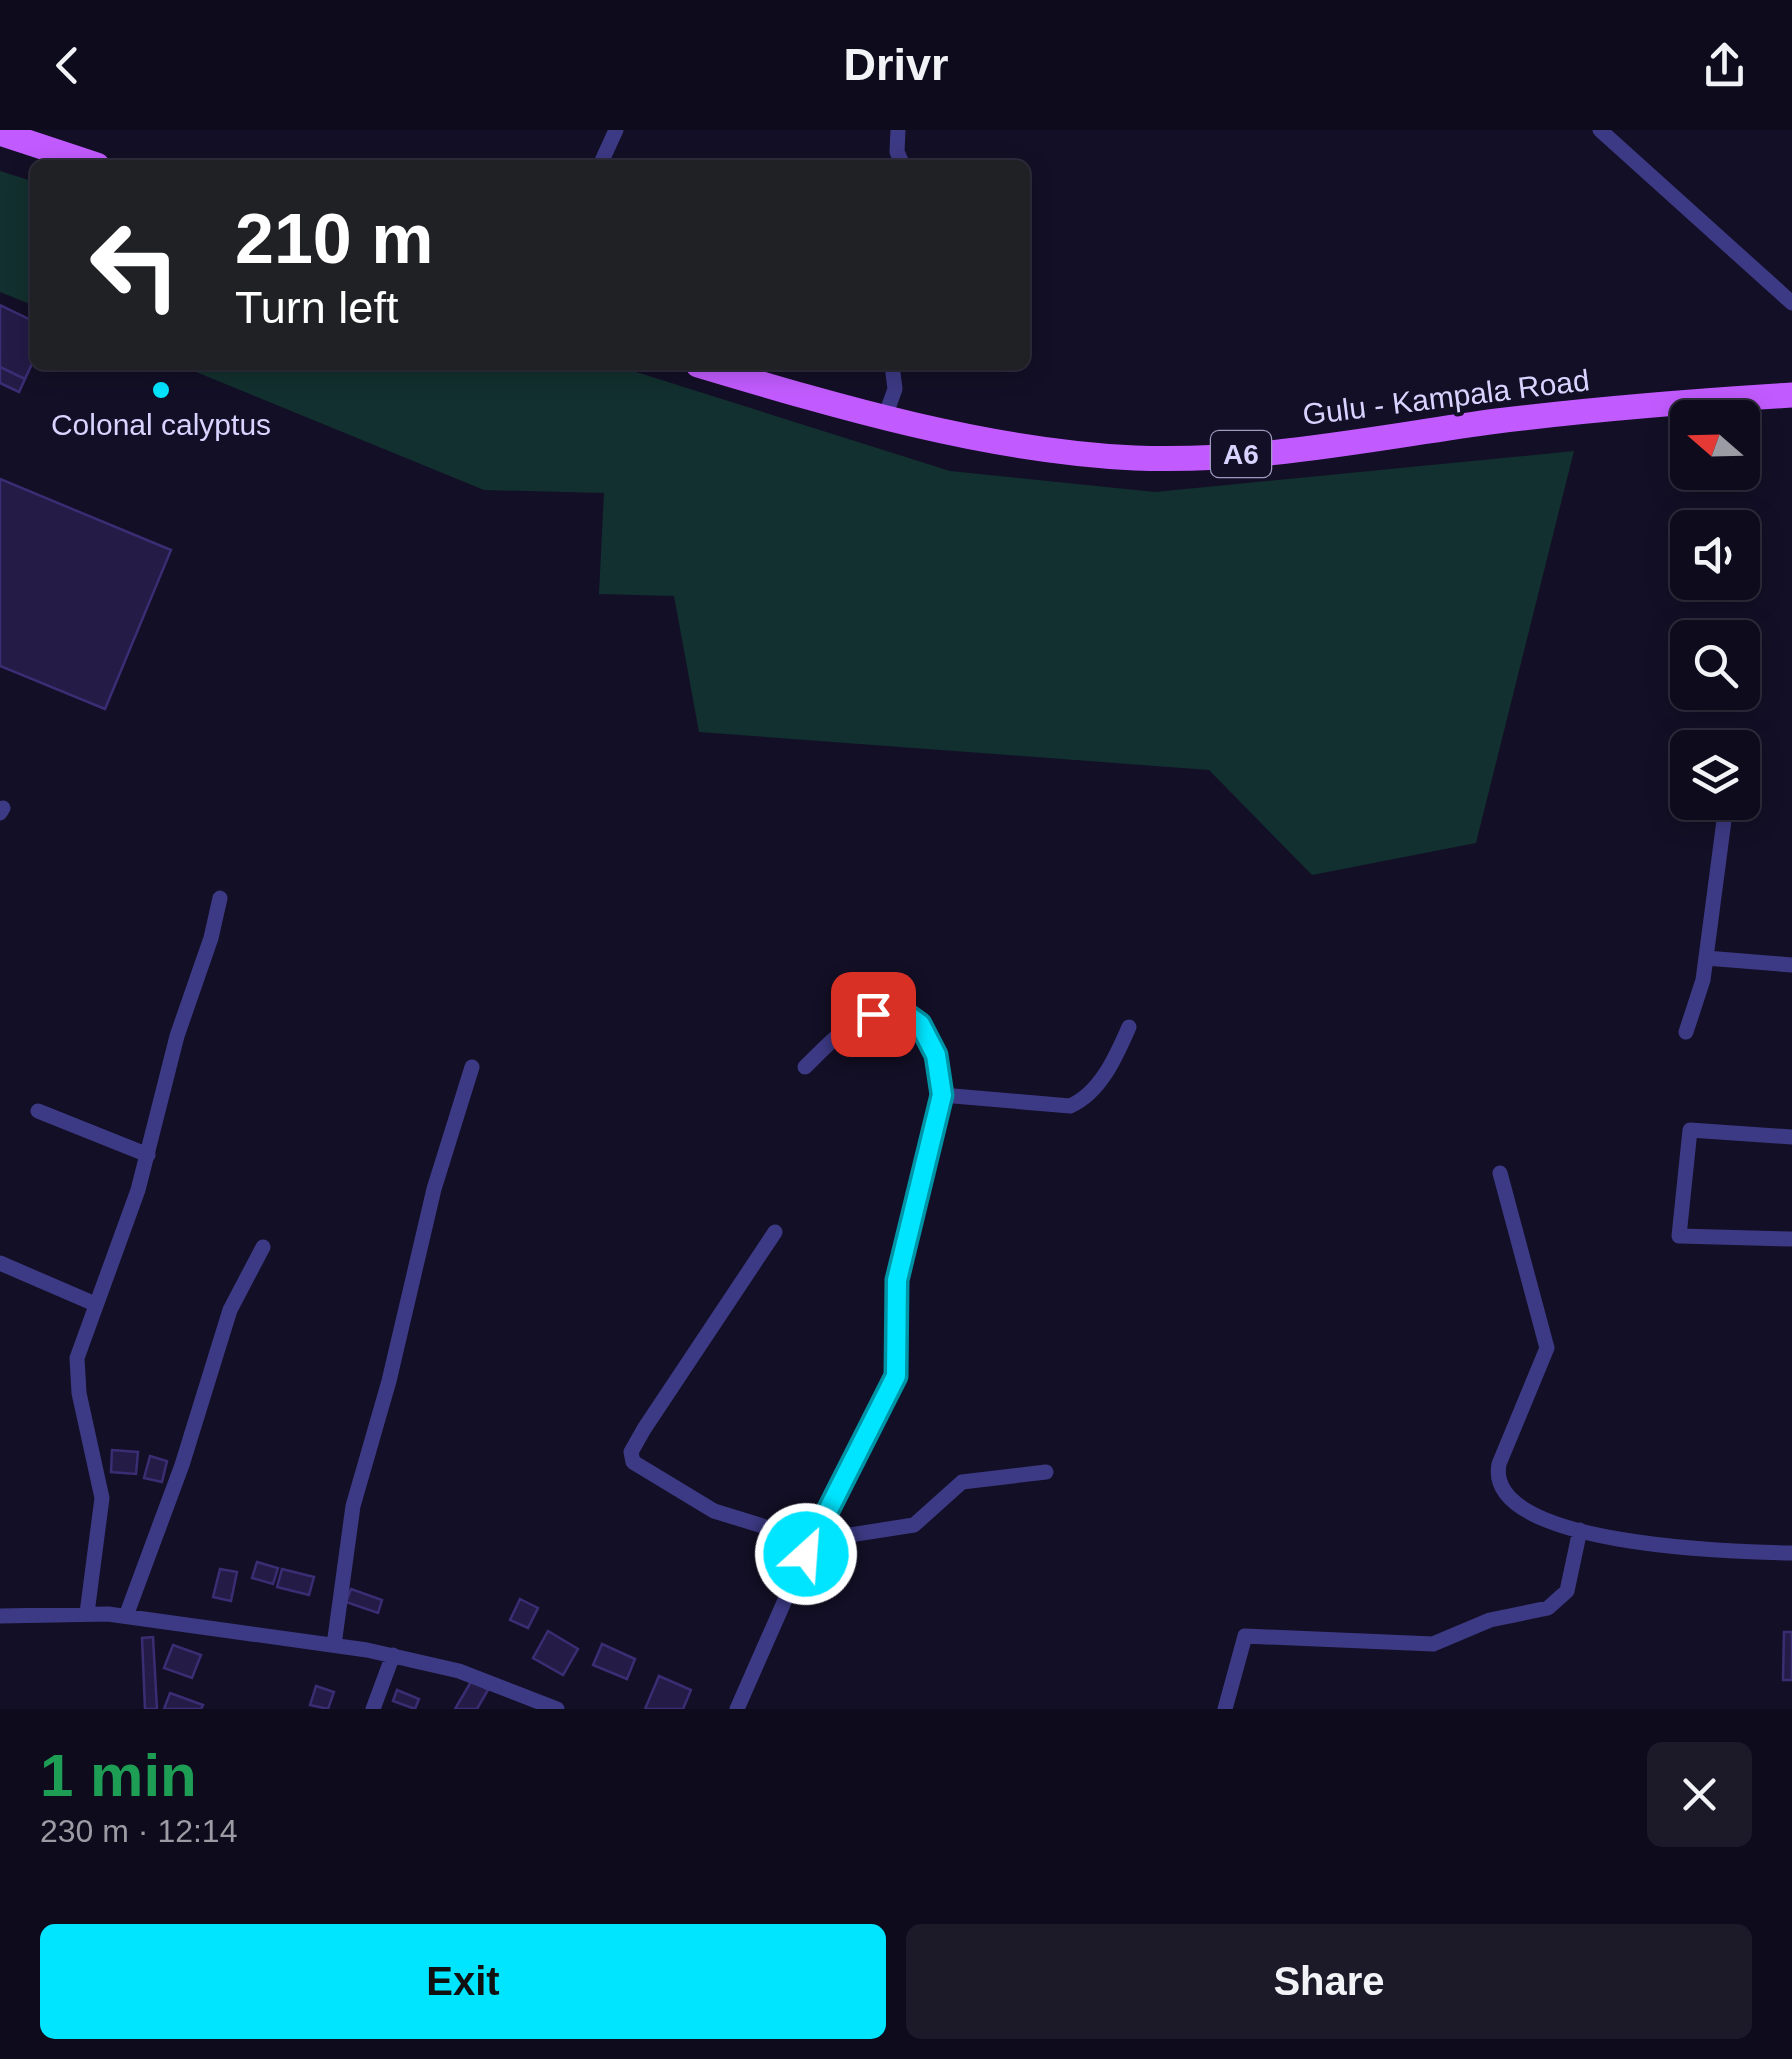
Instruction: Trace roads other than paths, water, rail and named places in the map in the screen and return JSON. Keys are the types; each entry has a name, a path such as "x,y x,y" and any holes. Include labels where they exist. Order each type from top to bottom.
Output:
{"main road":[{"path":"0,133 82,160"},
{"name":"Gulu - Kampala Road","path":"716,370 876,415 1065,451 1199,458 1600,410 1792,395"}],"street":[{"path":"602,160 616,130"},
{"path":"898,130 901,160"},
{"path":"1600,130 1792,303"},
{"path":"876,415 887,411 895,389 893,370"},
{"path":"1686,1032 1706,958 1724,820"},
{"path":"87,1613 102,1498 77,1373 94,1304 148,1154 177,1036 220,898"},
{"path":"1706,958 1792,964"},
{"path":"737,1709 812,1541 896,1376 897,1280 942,1095 930,1038 906,1014 884,1012 858,1020 805,1066"},
{"path":"942,1095 1070,1106 1087,1096 1114,1062 1129,1027"},
{"path":"334,1644 353,1506 390,1381 434,1189 472,1067"},
{"path":"38,1111 148,1154"},
{"path":"1792,1137 1690,1130 1680,1236 1792,1239"},
{"path":"1500,1173 1547,1348 1499,1464 1498,1485 1527,1508 1613,1540 1692,1551 1792,1553"},
{"path":"776,1232 631,1456 643,1468 714,1511 812,1541 914,1525 962,1482 1046,1472"},
{"path":"126,1616 182,1465 230,1310 263,1247"},
{"path":"0,1263 94,1304"},
{"path":"1225,1709 1246,1636 1432,1644 1490,1620 1548,1608 1566,1591 1580,1530"},
{"path":"0,1616 126,1616 334,1644 459,1671 557,1709"},
{"path":"374,1709 394,1655"}],"place":[{"name":"Colonal calyptus","path":"161,390"}]}
